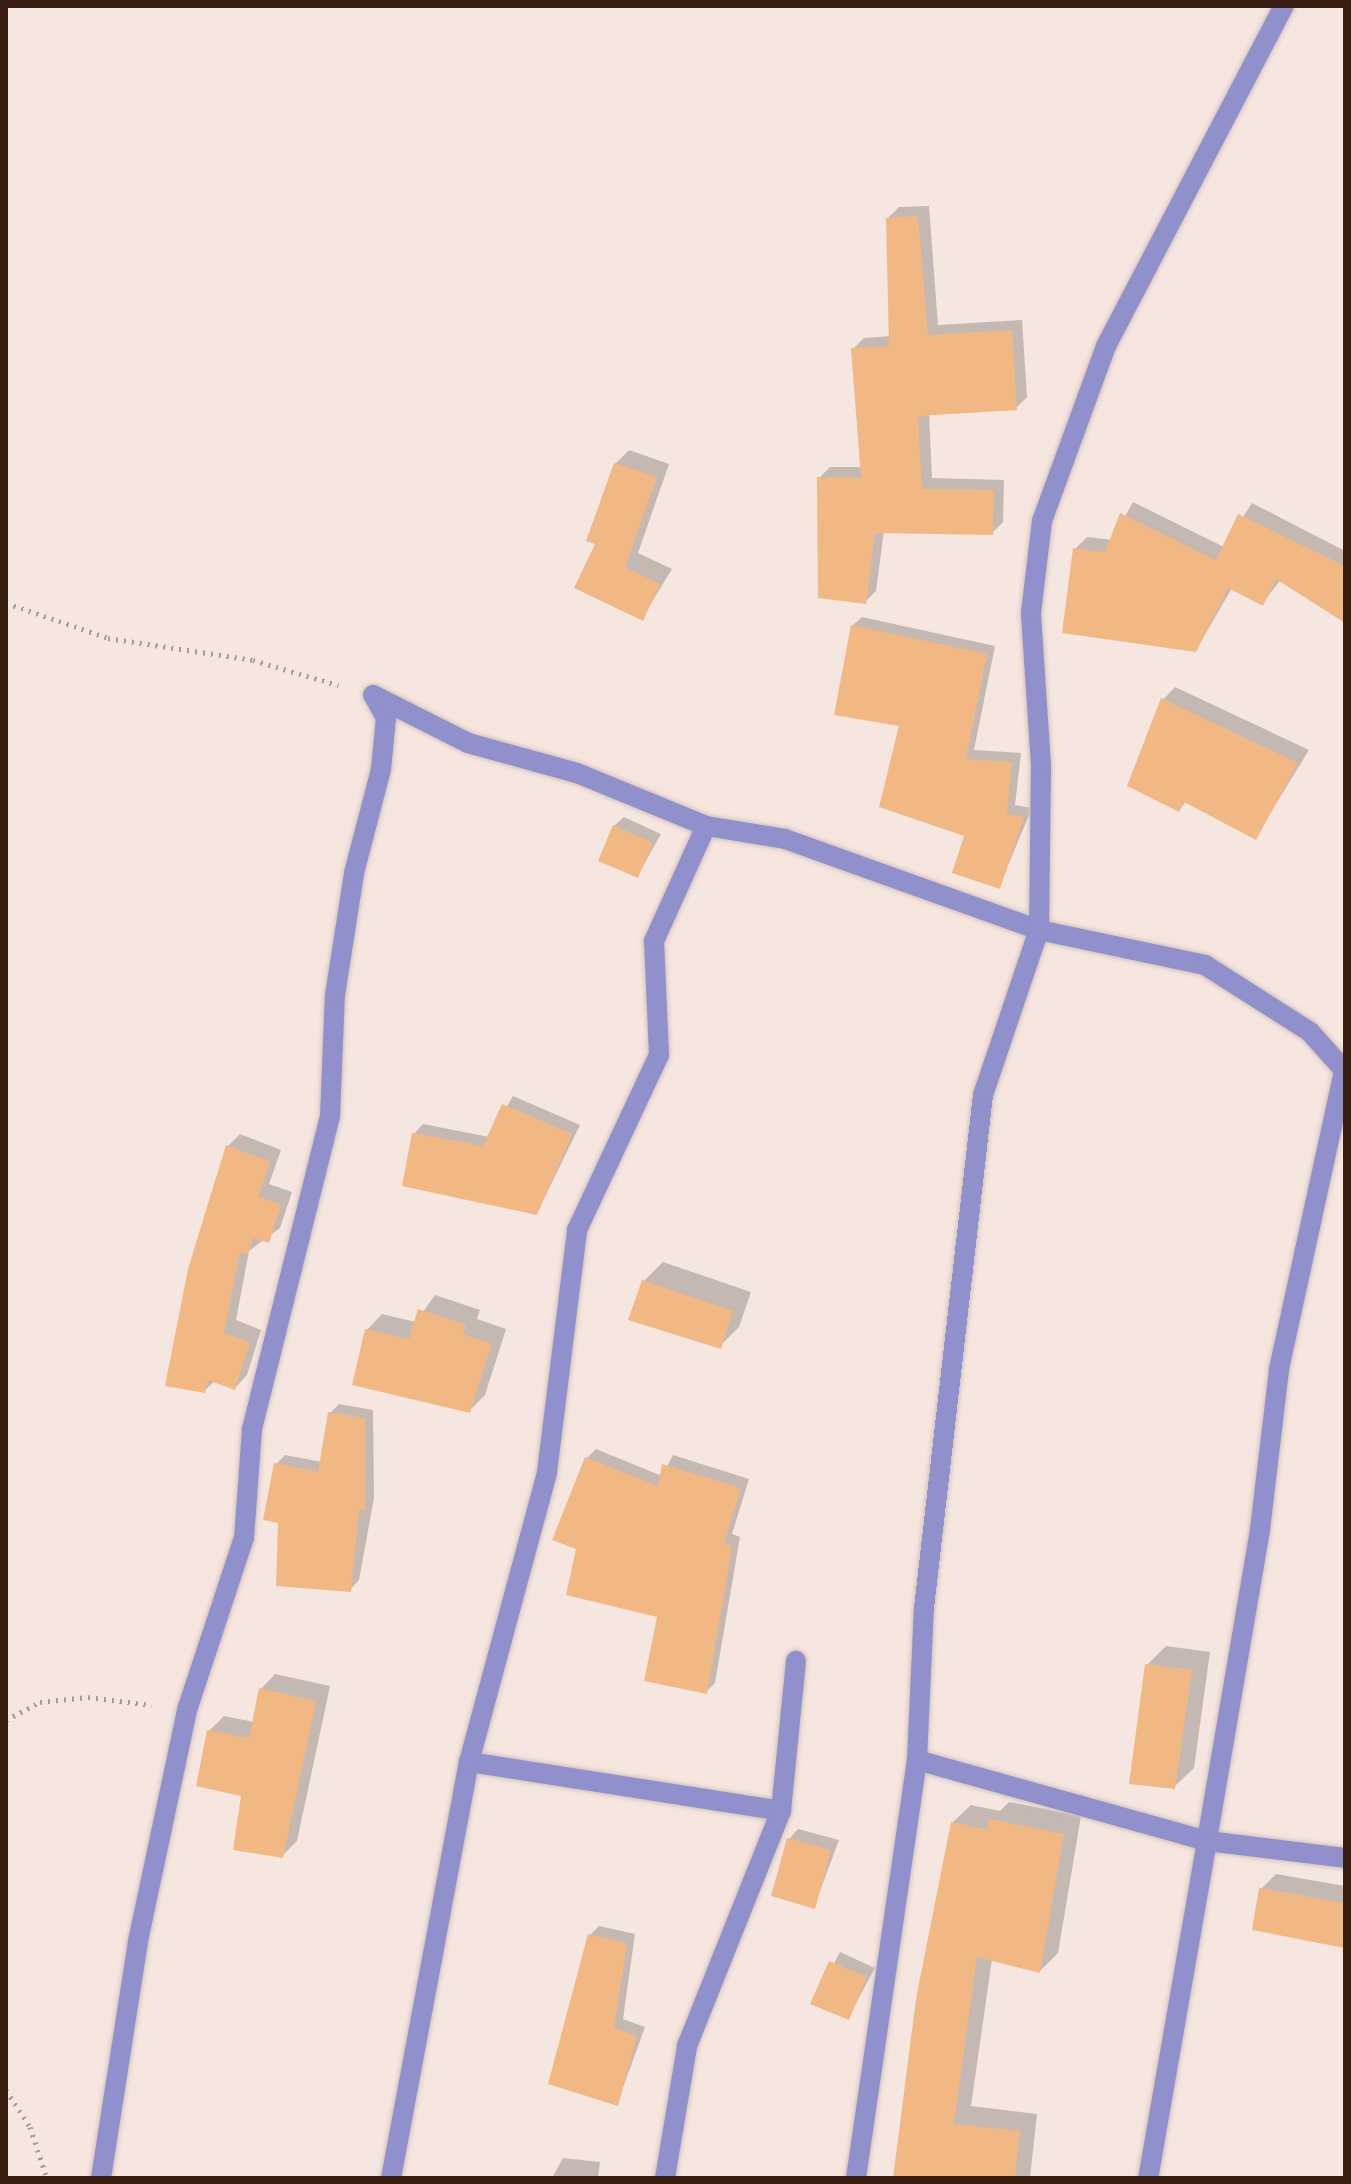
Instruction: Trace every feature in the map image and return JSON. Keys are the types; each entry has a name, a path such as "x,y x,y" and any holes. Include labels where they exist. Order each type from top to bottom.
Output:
{"street":[{"path":"856,2178 917,1760 924,1608 983,1095 1039,930 1041,765 1031,613 1042,521 1106,346 1284,6"},
{"path":"373,695 468,743 577,773 706,826 785,839 1039,930 1205,965 1310,1032 1345,1071 1279,1370 1260,1530 1148,2178"},
{"path":"101,2178 138,1941 187,1710 244,1538 252,1429 325,1146 338,979 381,769 386,718 373,695"},
{"path":"391,2178 469,1762 547,1472 577,1230 659,1055 663,1013 654,941 706,826"},
{"path":"665,2178 687,2046 781,1811 796,1661"},
{"path":"917,1760 1207,1841 1345,1858"},
{"path":"469,1762 781,1811"}],"path":[{"path":"6,603 108,638 253,660 373,695"},
{"path":"6,1720 40,1702 88,1697 187,1710"},
{"path":"6,2090 30,2127 47,2178"}],"building":[{"path":"918,216 928,335 1012,330 1017,410 918,416 922,489 994,490 993,535 875,533 866,604 818,598 817,477 861,478 851,348 889,346 886,218"},
{"path":"614,463 657,477 625,567 660,584 643,621 574,588 595,544 586,541"},
{"path":"1120,513 1216,560 1238,514 1345,566 1345,623 1276,579 1263,606 1228,588 1196,652 1062,633 1073,548 1105,552"},
{"path":"851,625 987,654 966,759 1012,762 1007,814 1024,817 1000,889 952,873 964,836 879,807 899,726 834,715"},
{"path":"1161,698 1298,763 1256,840 1184,802 1179,812 1127,786"},
{"path":"613,825 653,843 638,878 598,861"},
{"path":"502,1104 572,1134 537,1215 402,1186 412,1133 483,1146"},
{"path":"226,1145 270,1162 258,1197 281,1204 269,1243 253,1238 248,1255 240,1252 224,1333 250,1342 235,1390 208,1380 205,1393 165,1386 188,1269"},
{"path":"642,1280 733,1311 721,1349 628,1320"},
{"path":"418,1309 466,1325 463,1334 492,1344 470,1413 352,1385 365,1329 409,1339"},
{"path":"328,1412 365,1418 365,1510 359,1510 351,1592 276,1586 278,1523 263,1520 274,1463 318,1472"},
{"path":"585,1457 658,1486 662,1464 741,1488 724,1544 732,1546 707,1694 644,1681 657,1617 566,1595 576,1549 552,1540"},
{"path":"1145,1664 1192,1670 1175,1789 1129,1784"},
{"path":"259,1688 316,1701 283,1858 233,1850 241,1796 196,1786 207,1730 249,1738"},
{"path":"989,1819 1064,1834 1040,1973 977,1957 954,2124 1020,2131 1015,2178 893,2178 916,1999 951,1822 987,1829"},
{"path":"787,1838 831,1850 815,1909 771,1896"},
{"path":"1259,1888 1345,1903 1345,1948 1252,1930"},
{"path":"588,1934 627,1943 614,2028 637,2036 618,2106 548,2084"},
{"path":"829,1961 867,1977 849,2020 810,2004"}]}
